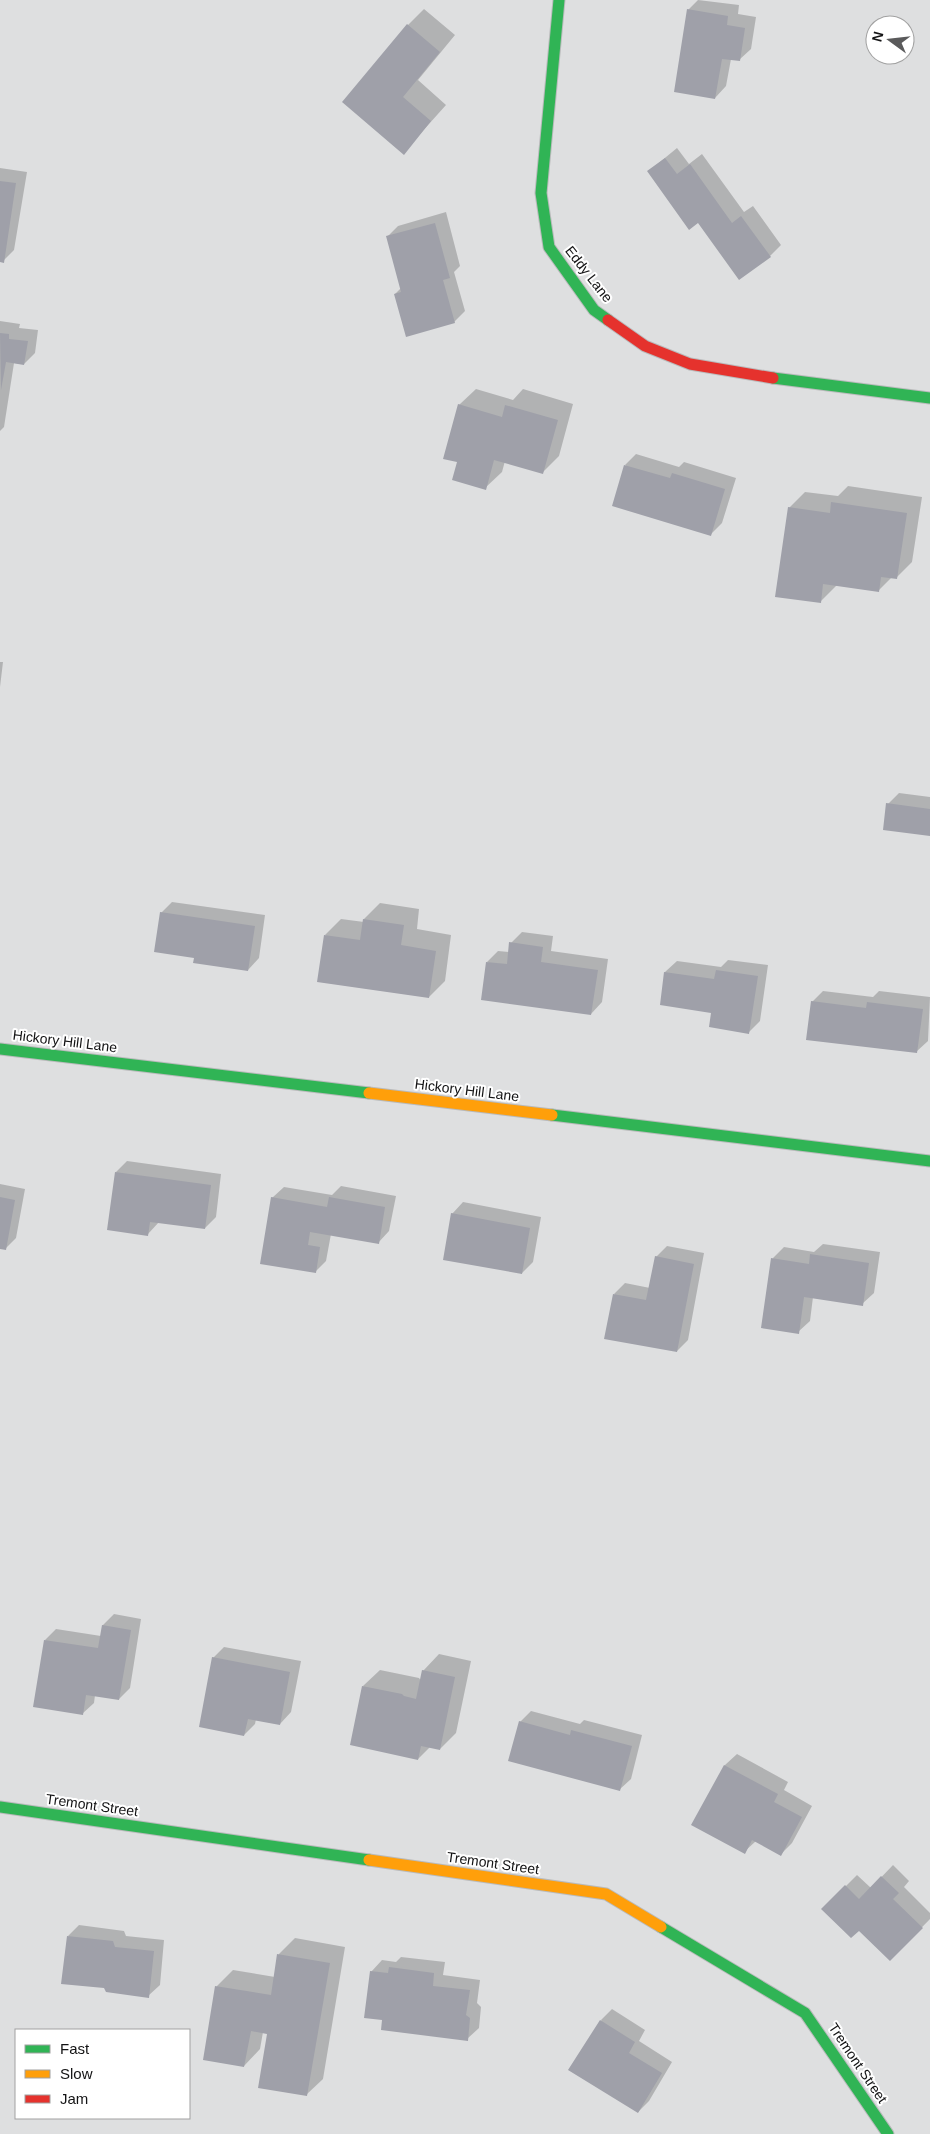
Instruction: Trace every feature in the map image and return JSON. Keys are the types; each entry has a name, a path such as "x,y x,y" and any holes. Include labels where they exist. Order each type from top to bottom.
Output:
{"street":[{"name":"Eddy Lane","path":"559,0 541,193 549,247 594,310 645,346 690,364 738,373 930,398"},
{"name":"Hickory Hill Lane","path":"0,1049 930,1161"},
{"name":"Tremont Street","path":"0,1807 606,1894 805,2013 888,2134"}],"building":[{"path":"687,9 728,16 727,25 745,28 740,61 722,59 715,99 674,92"},
{"path":"407,24 440,52 403,97 431,121 404,155 342,102"},
{"path":"665,158 677,174 690,164 732,223 741,216 771,257 739,280 698,223 689,230 647,171"},
{"path":"0,181 16,183 4,263 0,262"},
{"path":"435,223 450,278 443,280 455,323 406,337 394,294 401,292 386,236"},
{"path":"0,333 9,334 9,339 28,341 24,365 6,362 1,390"},
{"path":"458,404 502,417 505,405 558,420 543,474 494,460 486,490 452,480 457,462 443,459"},
{"path":"624,465 670,478 672,473 725,489 711,536 612,506"},
{"path":"831,502 907,513 897,579 881,577 879,592 823,584 821,603 775,597 788,507 830,513"},
{"path":"886,803 930,809 930,836 883,830"},
{"path":"160,912 255,926 248,971 193,963 194,958 154,952"},
{"path":"363,919 404,925 401,945 436,951 429,998 317,982 324,935 360,940"},
{"path":"509,942 543,947 541,962 598,970 591,1015 481,1000 486,962 507,964"},
{"path":"716,970 758,976 749,1034 709,1027 711,1013 660,1005 664,972 714,979"},
{"path":"811,1001 866,1008 867,1002 923,1009 917,1053 806,1040"},
{"path":"115,1172 211,1185 205,1229 150,1222 148,1236 107,1230"},
{"path":"0,1197 15,1200 6,1250 0,1249"},
{"path":"271,1197 327,1207 329,1197 385,1207 379,1244 310,1232 308,1245 320,1247 316,1273 260,1264"},
{"path":"451,1213 530,1228 522,1274 443,1260"},
{"path":"810,1254 869,1263 863,1306 804,1297 799,1334 761,1328 771,1258 809,1264"},
{"path":"655,1256 694,1264 677,1352 604,1339 613,1294 646,1300"},
{"path":"102,1625 131,1630 119,1700 86,1695 83,1715 33,1707 44,1640 98,1648"},
{"path":"212,1657 290,1672 280,1725 248,1719 244,1736 199,1727"},
{"path":"422,1670 455,1677 440,1750 421,1746 418,1760 350,1745 362,1686 402,1694 416,1699"},
{"path":"519,1721 570,1735 571,1730 632,1746 620,1791 508,1761"},
{"path":"724,1765 778,1794 774,1802 802,1817 781,1856 752,1840 745,1854 691,1825"},
{"path":"881,1876 899,1893 893,1899 923,1928 890,1961 859,1931 851,1938 821,1909 845,1885 859,1899"},
{"path":"67,1936 113,1941 115,1947 154,1951 149,1998 106,1992 104,1988 61,1984"},
{"path":"277,1954 330,1963 307,2096 258,2088 267,2034 251,2031 244,2067 203,2060 215,1986 271,1995"},
{"path":"389,1967 434,1973 433,1986 470,1990 466,2015 470,2018 468,2041 381,2030 382,2020 364,2018 370,1971 388,1973"},
{"path":"600,2020 635,2042 629,2053 662,2073 638,2113 568,2070"}],"traffic: fast":[{"path":"559,0 541,193 549,247 594,310 608,320"},
{"path":"773,378 930,398"},
{"path":"0,1049 369,1093"},
{"path":"552,1115 930,1161"},
{"path":"0,1807 369,1860"},
{"path":"661,1927 805,2013 888,2134"}],"traffic: slow":[{"path":"369,1093 552,1115"},
{"path":"369,1860 606,1894 661,1927"}],"traffic: jam":[{"path":"608,320 645,346 690,364 773,378"}]}
